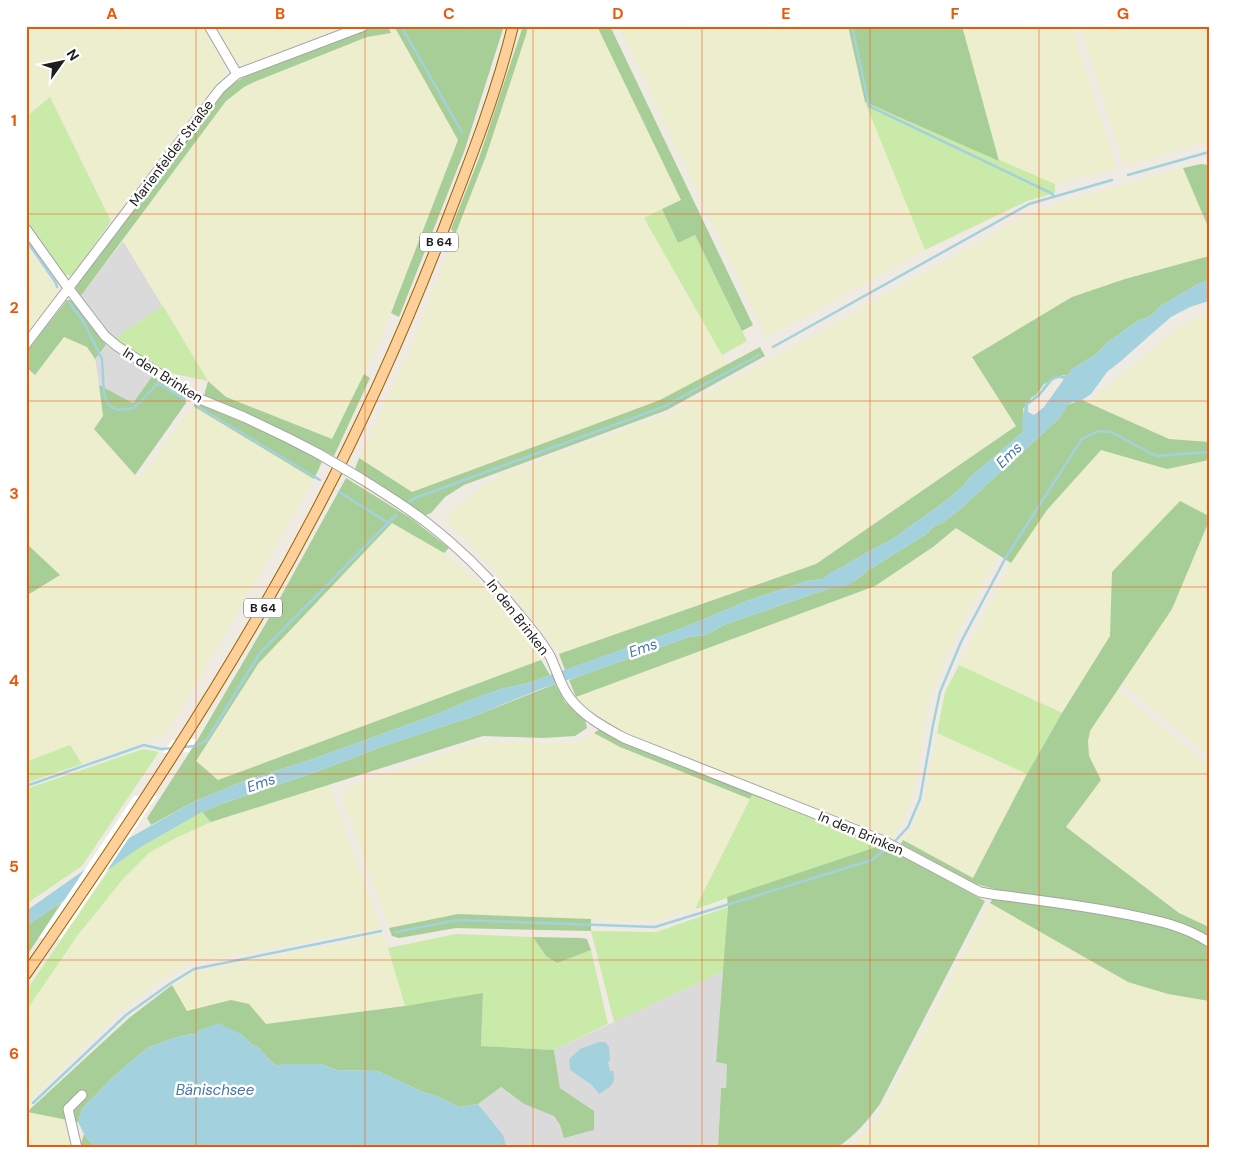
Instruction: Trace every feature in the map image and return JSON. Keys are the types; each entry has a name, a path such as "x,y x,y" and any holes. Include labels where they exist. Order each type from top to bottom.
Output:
{"main road":[{"name":"B 64","path":"26,974 186,734 260,612 303,536 340,464 392,355 434,255 477,140 499,76 513,26"}],"street":[{"path":"209,26 237,74"},
{"name":"Marienfelder Straße","path":"26,344 220,88 237,74 364,26"},
{"name":"In den Brinken","path":"26,229 105,336 116,346 195,397 244,417 319,454 360,478 427,523 486,575 540,640 555,667 563,688 574,702 598,724 624,738 884,840 980,892 1092,907 1140,916 1178,926 1197,934 1209,942"},
{"path":"76,1148 68,1108 82,1095"}],"shaded area":[{"path":"123,241 163,306 113,339 80,297"},
{"path":"106,345 153,375 133,403 99,385 95,359"},
{"path":"724,971 716,1062 727,1063 726,1088 721,1088 718,1148 507,1148 503,1135 478,1104 500,1087 524,1104 554,1116 560,1125 594,1111 560,1088 554,1050"}],"green space":[{"path":"26,26 203,26 227,66 225,74 111,221 50,97 26,117"},
{"path":"214,26 343,26 247,66 235,61"},
{"path":"374,26 388,26 391,33 367,37 254,82 226,101 80,297 75,288 221,94 232,84 254,72"},
{"path":"394,26 504,26 464,152 399,317 391,313 458,140"},
{"path":"523,26 528,26 526,35 486,156 455,235 451,229 479,158"},
{"path":"528,26 597,26 681,200 644,218 728,364 660,400 411,492 359,458 408,355 486,156"},
{"path":"597,26 610,26 753,325 742,331 695,235 678,243 662,209 681,200"},
{"path":"619,26 848,26 865,102 925,250 766,338"},
{"path":"848,26 962,26 999,161 865,102"},
{"path":"962,26 1072,26 1117,169 1055,184 999,161"},
{"path":"1080,26 1209,26 1209,141 1124,166"},
{"path":"396,31 458,140 375,353 332,439 225,397 208,381 123,241 226,101 244,87 367,37"},
{"path":"50,97 111,221 72,276 62,274 26,222 26,117"},
{"path":"865,102 1055,184 1055,193 1027,201 925,250"},
{"path":"1201,164 1209,165 1209,229 1183,168"},
{"path":"1183,168 1209,229 1209,256 1125,279 973,357 1017,426 816,564 559,654 491,567 447,521 448,514 488,482 512,471 670,413 771,359 1029,214 1059,203"},
{"path":"662,209 678,243 695,235 747,341 722,355 644,218"},
{"path":"26,245 60,294 26,337"},
{"path":"1209,256 1209,280 1198,284 1162,305 1149,317 1139,320 1108,342 1095,355 1072,369 1067,376 1063,375 1044,384 1023,409 1024,431 968,479 947,500 891,540 822,579 807,581 747,601 685,627 565,670 559,654 816,564 1016,426 972,357 1072,297 1125,279"},
{"path":"67,300 73,300 106,345 95,359 87,347 64,337 35,375 26,367 26,352"},
{"path":"163,306 208,381 165,372 113,339"},
{"path":"1209,313 1209,442 1169,439 1087,403 1178,327"},
{"path":"64,337 87,347 95,359 103,416 94,430 139,479 193,406 314,479 180,712 163,736 82,764 70,745 27,763 26,596 59,575 26,543 26,367 35,374"},
{"path":"760,347 765,356 667,410 464,485 445,497 431,513 423,516 355,469 359,458 412,492 660,400"},
{"path":"364,374 370,378 334,456 270,424 204,396 208,381 226,397 332,439"},
{"path":"153,375 185,396 186,403 135,475 94,429 103,416 99,385 133,403"},
{"path":"1082,400 1169,439 1209,442 1209,460 1167,469 1101,450 1047,510 1011,563 956,528 933,547 875,586 576,697 569,680 689,637 706,635 724,625 852,582 928,533 933,527 942,523 959,510 1052,425 1061,416 1067,405"},
{"path":"197,402 287,442 322,462 314,479 193,406"},
{"path":"1101,449 1167,469 1209,460 1209,513 1207,515 1180,501 1112,572 1110,636 1062,713 959,665 1011,563 1047,510"},
{"path":"346,478 412,519 449,548 444,553 392,523 258,664 196,761 218,780 541,660 550,675 532,682 501,689 307,761 247,780 195,801 151,825 147,818 198,739 269,618"},
{"path":"1180,501 1207,515 1209,521 1172,609 1090,731 1088,741 1089,756 1101,780 1066,827 1179,913 1209,927 1209,1001 1168,994 1128,982 990,903 998,890 976,884 901,844 903,840 973,878 1027,774 1110,636 1112,572"},
{"path":"1209,521 1209,756 1122,684 1172,609"},
{"path":"392,522 444,553 479,582 532,644 541,660 218,780 195,761 258,664"},
{"path":"956,528 998,555 955,638 932,690 924,725 913,797 902,824 892,838 626,733 602,719 576,697 875,586 933,547"},
{"path":"26,543 60,575 26,596"},
{"path":"959,665 1062,713 1027,774 937,733 945,692"},
{"path":"555,684 565,702 585,719 587,728 575,736 543,738 483,736 211,822 202,812 387,745 472,717"},
{"path":"1117,690 1209,765 1209,927 1179,913 1066,827 1101,780 1089,756 1088,741 1090,731"},
{"path":"600,729 753,793 750,799 620,747 594,733"},
{"path":"594,733 620,747 750,799 695,909 653,922 458,914 389,928 343,799 343,792 346,788 480,742 575,743"},
{"path":"937,733 1027,774 972,878 903,840 911,829 924,800"},
{"path":"70,745 82,764 26,783 26,762"},
{"path":"143,749 159,752 82,866 26,904 26,789"},
{"path":"329,785 381,928 189,964 166,976 123,1009 26,1104 26,1011 77,936 123,879 150,852 211,822"},
{"path":"753,793 882,845 695,909"},
{"path":"202,812 211,822 150,852 123,879 77,936 26,1011 26,991 111,867 139,848"},
{"path":"882,845 985,901 880,1104 860,1128 837,1148 718,1148 721,1088 726,1088 727,1064 716,1062 728,907 727,897"},
{"path":"62,902 26,957 26,926"},
{"path":"990,903 1128,982 1168,994 1209,1001 1209,1148 849,1148 867,1132 886,1103"},
{"path":"728,907 724,971 614,1022 591,931 656,932"},
{"path":"458,914 591,919 591,931 456,928 399,938 392,936 389,928"},
{"path":"383,934 405,1006 266,1024 249,1004 231,1000 187,1011 172,985 193,972"},
{"path":"456,934 533,937 546,956 557,963 591,950 608,1024 554,1050 481,1046 483,994 405,1006 388,948"},
{"path":"533,937 587,939 591,950 557,963 546,956"},
{"path":"172,985 187,1011 231,1000 249,1004 266,1024 405,1006 483,993 481,1046 554,1050 560,1088 594,1111 594,1130 564,1138 560,1125 554,1116 524,1104 501,1087 478,1104 459,1107 377,1071 336,1070 322,1064 284,1064 277,1066 258,1047 251,1044 241,1034 202,1029 195,1034 180,1036 149,1047 112,1078 82,1109 78,1122 27,1112 129,1018"},
{"path":"26,1111 65,1119 74,1148 26,1148"},
{"path":"84,1134 94,1148 80,1148"}],"water":[{"name":"Ems","path":"1209,280 1209,301 1190,307 1171,317 1107,372 1091,394 1079,402 1067,405 1061,416 1052,425 959,510 942,523 933,527 928,533 867,571 849,585 839,588 833,587 724,625 706,635 689,637 543,688 472,717 387,745 202,812 139,848 26,926 26,911 131,837 195,801 247,780 307,761 437,714 478,697 501,689 532,682 685,627 747,601 807,581 822,579 831,572 891,540 947,500 968,479 1024,431 1022,425 1025,404 1038,394 1053,377 1067,376 1072,369 1095,355 1108,342 1139,320 1149,317 1162,305 1198,284","holes":["1064,379 1044,407 1034,415 1028,412 1028,405 1039,397 1053,380"]},
{"name":"Bänischsee","path":"219,1023 241,1034 251,1044 258,1047 277,1066 284,1064 322,1064 336,1070 377,1071 459,1107 478,1104 503,1135 507,1148 94,1148 78,1122 82,1109 112,1078 149,1047 180,1036 195,1034 202,1029"},
{"path":"599,1042 605,1042 609,1047 610,1061 608,1062 610,1071 613,1071 614,1080 609,1087 599,1094 592,1085 570,1070 569,1059 580,1049"}],"pier":[{"path":"197,739 189,752 163,753 172,740"},
{"path":"134,796 157,796 61,939 39,938"}],"waterway":[{"path":"401,26 462,132"},
{"path":"852,26 869,106 1054,196"},
{"path":"1128,175 1209,152"},
{"path":"773,347 1029,204 1112,180"},
{"path":"26,240 57,287"},
{"path":"69,302 83,321 102,359 104,395 109,405 117,410 134,408 158,383 184,399"},
{"path":"409,502 415,498 663,407 759,355"},
{"path":"195,405 320,480"},
{"path":"896,840 908,827 920,799 940,692 961,642 1006,557 1082,439 1098,431 1111,432 1156,456 1209,452"},
{"path":"339,492 387,522"},
{"path":"183,747 196,746 206,741 260,653 396,515"},
{"path":"26,786 144,745 161,749 175,748"},
{"path":"396,932 458,920 655,927 872,860 887,848"},
{"path":"33,1103 126,1015 194,969 381,931"}]}
